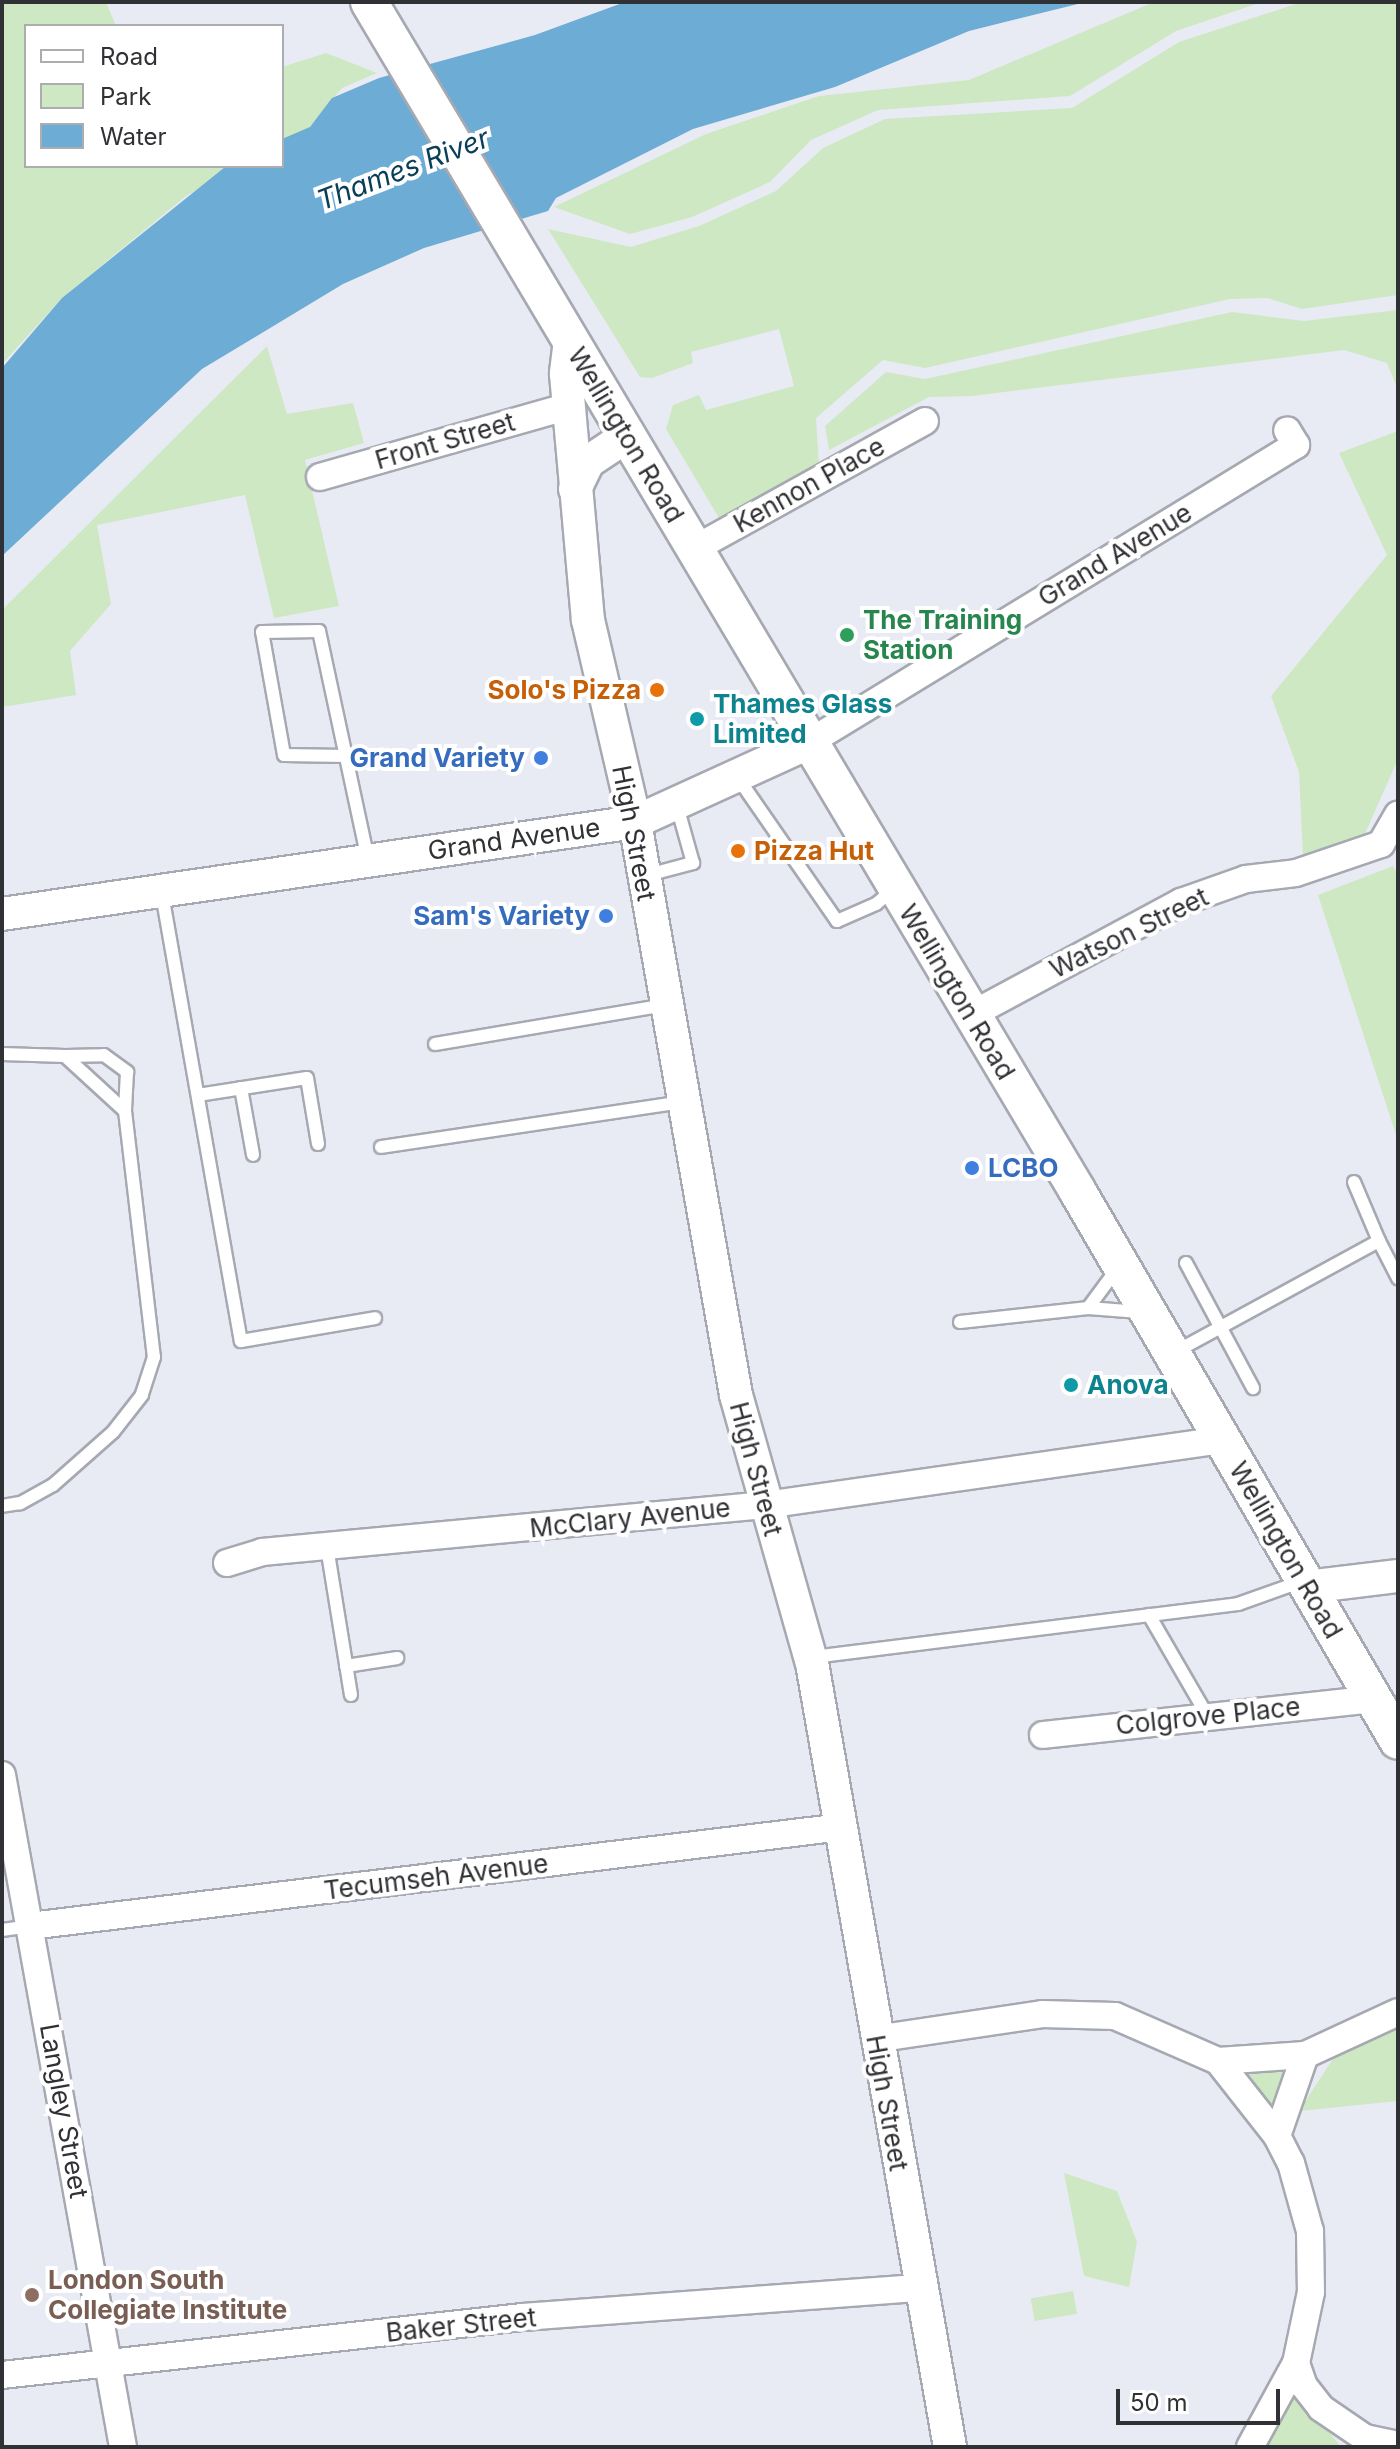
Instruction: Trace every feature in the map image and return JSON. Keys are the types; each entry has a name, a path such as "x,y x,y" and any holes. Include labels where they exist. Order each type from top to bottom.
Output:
{"main road":[{"name":"Wellington Road","path":"369,2 515,243 1398,1741"}],"street":[{"name":"High Street","path":"570,340 566,374 588,620 635,822 681,1102 736,1395 810,1657 842,1827 875,2039 950,2447"},
{"name":"Front Street","path":"320,477 570,406"},
{"name":"Kennon Place","path":"694,549 925,421"},
{"name":"Grand Avenue","path":"2,914 635,822 808,743 1296,445 1287,430"},
{"path":"575,489 588,462 627,436"},
{"name":"Watson Street","path":"969,1016 1181,902 1246,879 1296,873 1381,844 1398,814"},
{"name":"McClary Avenue","path":"227,1563 262,1552 765,1505 1222,1440"},
{"path":"1305,1583 1398,1576"},
{"name":"Colgrove Place","path":"1043,1735 1372,1699"},
{"name":"Langley Street","path":"2,1775 6,1825 30,1926 123,2447"},
{"name":"Tecumseh Avenue","path":"30,1926 842,1827"},
{"path":"875,2039 1042,2014 1115,2016 1218,2061 1305,2055 1398,2012"},
{"path":"1277,2136 1305,2055"},
{"path":"1218,2061 1277,2136 1291,2163 1310,2231 1311,2292 1296,2363 1250,2447"},
{"name":"Baker Street","path":"2,2375 522,2317 921,2288"},
{"path":"1296,2363 1304,2386 1342,2425 1365,2438 1398,2445"}],"lane":[{"path":"346,756 284,755 262,632 319,631 346,756 368,860"},
{"path":"736,775 837,921 876,904 894,889"},
{"path":"644,876 693,863 676,803"},
{"path":"161,891 241,1341 375,1318"},
{"path":"435,1044 665,1005"},
{"path":"2,1054 104,1055 127,1072 125,1111 154,1357 142,1395 113,1432 53,1485 20,1503 2,1506"},
{"path":"65,1056 125,1111"},
{"path":"198,1095 307,1078 318,1144"},
{"path":"241,1088 253,1155"},
{"path":"381,1147 681,1102"},
{"path":"1354,1182 1398,1278"},
{"path":"1172,1354 1379,1241"},
{"path":"1186,1263 1253,1388"},
{"path":"1088,1308 1119,1265"},
{"path":"960,1322 1088,1308 1148,1313"},
{"path":"327,1547 351,1695"},
{"path":"810,1657 1238,1604 1305,1583"},
{"path":"1149,1615 1207,1715"},
{"path":"346,1666 397,1658"},
{"path":"2,1930 30,1926"}],"green space":[{"path":"106,2 115,24 24,24 24,168 236,168 186,196 62,298 2,364 2,4"},
{"path":"1154,2 1262,2 1176,31 1070,96 878,110 811,140 770,182 692,217 630,234 554,207 706,134 819,96 969,80"},
{"path":"1302,2 1398,2 1398,295 1302,309 1268,298 1230,299 925,368 883,360 816,418 819,465 719,518 666,429 673,405 699,395 706,410 794,386 779,329 691,352 693,363 652,378 640,377 548,229 631,247 699,226 776,191 823,148 885,119 1072,108 1179,42"},
{"path":"326,53 377,73 342,88 310,127 284,142 284,66"},
{"path":"1398,310 1398,390 1387,363 1344,350 972,396 929,397 829,450 825,426 886,372 925,379 1232,312 1304,321"},
{"path":"267,346 287,414 353,403 364,443 305,460 339,606 274,618 245,495 97,525 111,604 70,651 76,695 2,707 2,610"},
{"path":"1398,431 1398,759 1364,836 1303,857 1299,772 1271,696 1387,555 1339,453"},
{"path":"1393,866 1398,875 1398,1141 1318,895"},
{"path":"1398,2027 1398,2101 1299,2111 1336,2054"},
{"path":"1291,2067 1273,2108 1240,2070"},
{"path":"1064,2173 1117,2191 1137,2242 1129,2287 1084,2276"},
{"path":"1073,2291 1077,2314 1035,2321 1031,2298"},
{"path":"1297,2392 1341,2447 1260,2447"}],"water":[{"name":"Thames River","path":"625,2 1086,2 969,31 835,87 693,129 556,198 548,211 424,248 343,284 202,369 2,556 2,368 62,298 224,168 284,168 284,138 310,127 332,98 379,78 535,35"}],"place":[{"name":"The Training Station","path":"847,635"},
{"name":"Solo's Pizza","path":"657,690"},
{"name":"Thames Glass Limited","path":"697,719"},
{"name":"Grand Variety","path":"541,758"},
{"name":"Pizza Hut","path":"738,851"},
{"name":"Sam's Variety","path":"606,916"},
{"name":"LCBO","path":"972,1168"},
{"name":"Anova","path":"1071,1385"},
{"name":"London South Collegiate Institute","path":"32,2295"}]}
